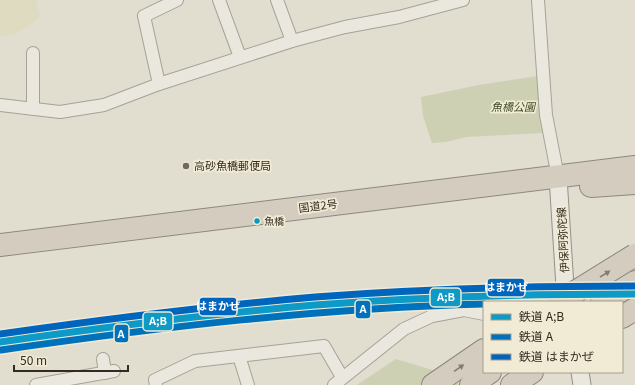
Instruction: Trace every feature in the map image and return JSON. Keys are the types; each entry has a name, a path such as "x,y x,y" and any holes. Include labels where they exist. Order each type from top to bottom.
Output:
{"highway":[{"name":"国道2号","path":"0,245 464,188 559,183 635,167"},
{"path":"559,183 635,183"},
{"path":"562,301 635,255"},
{"path":"604,301 635,282"},
{"path":"623,316 635,309"},
{"path":"434,385 483,351"},
{"path":"471,385 489,373"}],"main road":[{"name":"伊保阿弥陀線","path":"559,183 565,287 568,301"},
{"path":"580,373 582,385"}],"street":[{"path":"159,84 144,16 177,0"},
{"path":"218,0 240,57"},
{"path":"277,0 292,41"},
{"path":"0,105 60,112 104,105 159,84 292,41 345,27 399,17 463,0"},
{"path":"538,0 546,115 559,183"},
{"path":"33,53 33,109"},
{"path":"156,385 155,380 195,361 324,346 338,381 404,329 432,316 464,310 483,314"},
{"path":"239,356 248,385"},
{"path":"36,385 109,372 103,359"}],"shaded area":[{"path":"0,0 36,0 40,16 29,26 14,34 0,37"}],"green space":[{"name":"魚橋公園","path":"538,76 543,133 466,137 446,142 432,143 423,116 421,97 479,85"},
{"path":"396,359 449,375 460,385 357,385"}],"rail line":[{"name":"はまかぜ","path":"0,334 157,313 315,297 475,288 635,286"},
{"name":"A;B","path":"0,342 157,321 315,305 475,296 635,294"},
{"name":"A","path":"1,350 181,326 302,314 423,306 483,304"}],"place":[{"name":"高砂魚橋郵便局","path":"186,166"},
{"name":"魚橋","path":"257,221"}]}
